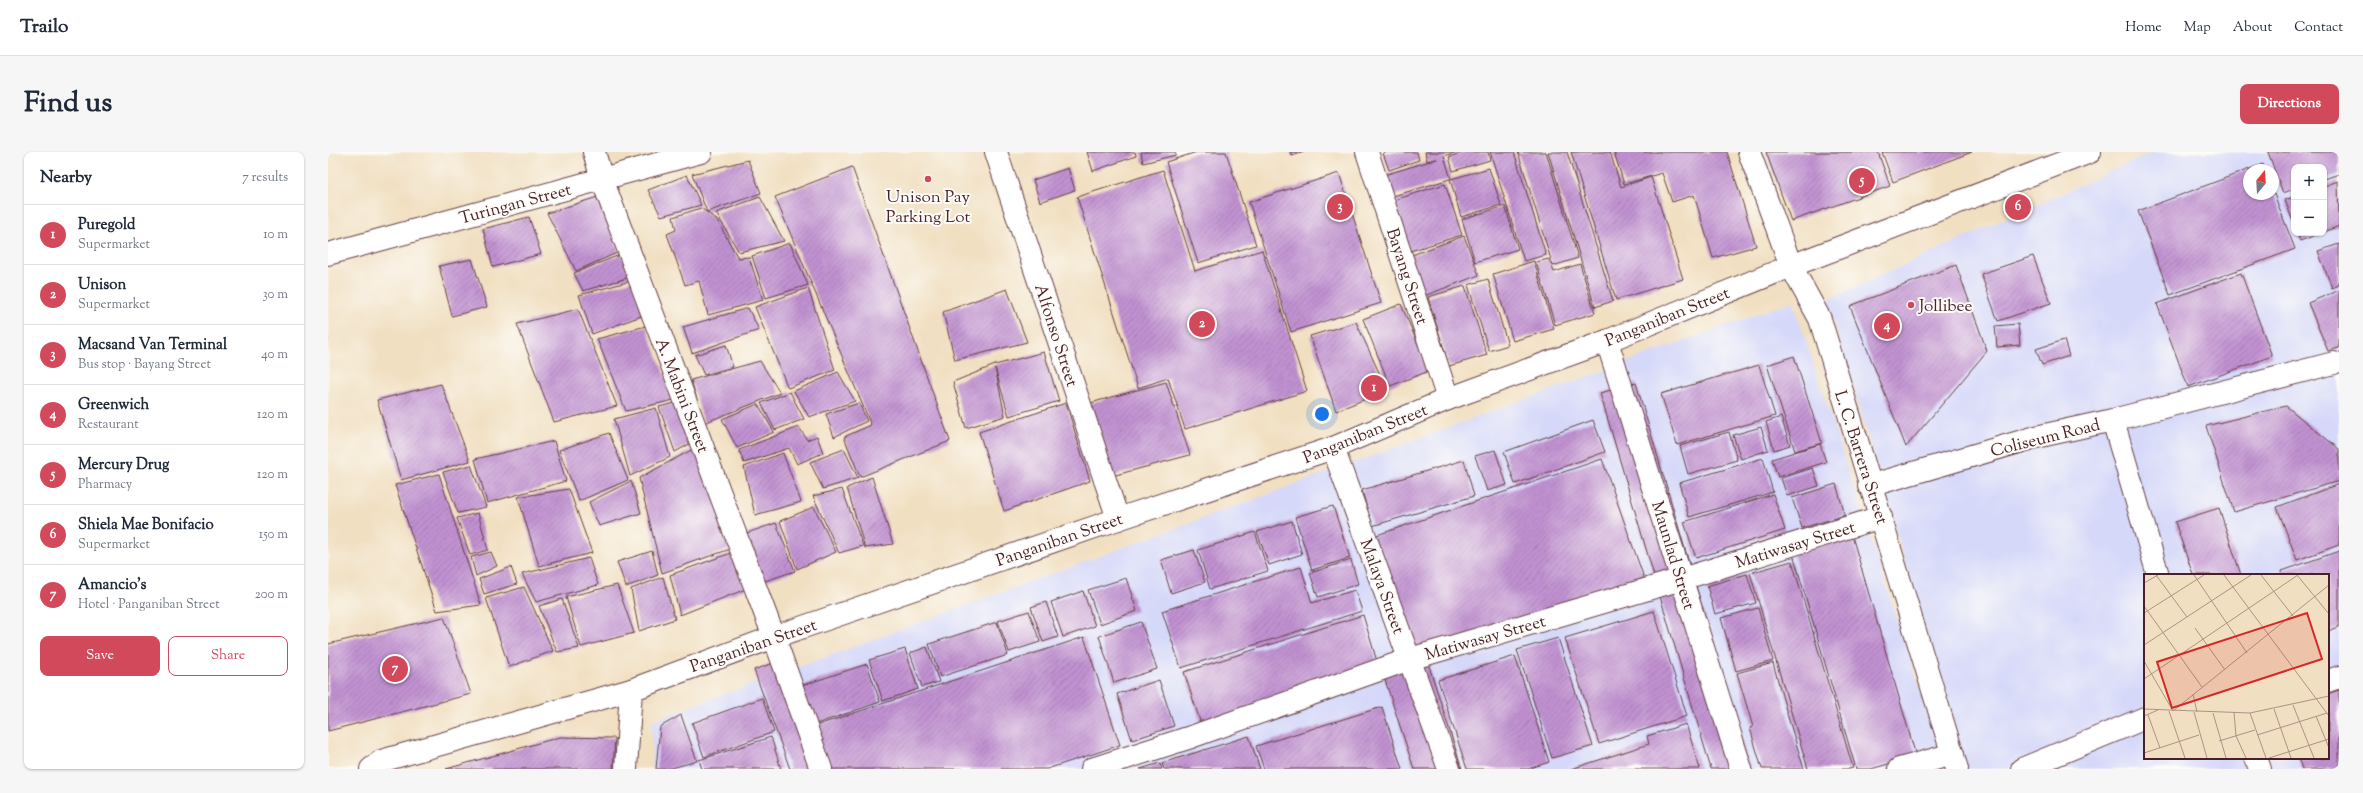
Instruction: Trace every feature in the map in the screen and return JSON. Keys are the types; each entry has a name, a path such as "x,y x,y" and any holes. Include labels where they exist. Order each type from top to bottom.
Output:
{"street":[{"name":"A. Mabini Street","path":"594,152 602,179 774,637"},
{"name":"Turingan Street","path":"328,254 701,152"},
{"name":"Alfonso Street","path":"996,152 1118,519"},
{"name":"Bayang Street","path":"1367,152 1448,399"},
{"name":"L. C. Barrera Street","path":"1750,152 1791,266 1820,320 1869,486 1881,517 1955,761"},
{"name":"Panganiban Street","path":"371,769 381,761 631,690 774,637 1118,519 1333,448 1448,399 1607,341 1791,266 2090,152"},
{"name":"Maunlad Street","path":"1607,341 1741,769"},
{"path":"2113,420 2337,368"},
{"name":"Coliseum Road","path":"1869,486 2036,437 2113,420 2158,574"},
{"name":"Malaya Street","path":"1333,448 1449,769"},
{"name":"Matiwasay Street","path":"1092,769 1191,737 1410,659 1682,579 1881,517"},
{"path":"774,637 821,769"},
{"path":"2329,681 2339,677"},
{"path":"626,769 631,690"},
{"path":"2022,769 2144,718"},
{"path":"2256,759 2260,769"},
{"path":"1899,769 1955,761"}],"shaded area":[{"path":"2153,152 2339,152 2339,769 1967,769 1827,300"},
{"path":"1793,301 1946,769 652,769 652,721"}],"building":[{"path":"1087,152 1135,152 1136,156 1093,171"},
{"path":"1141,152 1175,152 1176,155 1143,163"},
{"path":"1197,152 1226,152 1256,245 1198,263 1166,162"},
{"path":"1290,152 1304,152 1292,156"},
{"path":"1417,152 1419,160 1389,170 1383,153"},
{"path":"1425,152 1457,152 1444,156 1451,179 1489,168 1501,205 1461,217 1450,179 1390,197 1384,175 1437,159 1427,161"},
{"path":"1464,152 1488,152 1490,160 1453,171 1449,157"},
{"path":"1490,152 1514,152 1546,255 1524,261"},
{"path":"1518,152 1546,152 1578,258 1553,266"},
{"path":"1548,152 1567,152 1613,301 1595,307"},
{"path":"1571,152 1610,152 1621,187 1651,177 1683,279 1616,300"},
{"path":"1614,152 1727,152 1756,246 1713,258 1694,195 1672,202 1662,173 1624,184"},
{"path":"1766,152 1878,152 1890,186 1791,221"},
{"path":"1882,152 1972,152 1893,182"},
{"path":"2268,152 2339,152 2339,174 2327,178 2327,164 2291,164 2291,190 2283,193 2279,182 2279,164 2272,164"},
{"path":"748,160 761,193 707,212 692,174"},
{"path":"852,167 950,441 860,477 844,437 871,425 775,197"},
{"path":"1068,168 1075,190 1040,202 1033,180"},
{"path":"1163,170 1195,271 1262,250 1307,391 1185,429 1168,378 1138,388 1077,197"},
{"path":"2243,172 2243,200 2276,200 2295,249 2170,295 2138,211"},
{"path":"1339,173 1381,303 1291,332 1249,202"},
{"path":"687,175 701,205 661,216 648,190"},
{"path":"2338,181 2339,226 2327,231 2327,200 2327,185"},
{"path":"1445,184 1462,235 1407,252 1391,201"},
{"path":"601,196 619,252 576,271 547,213"},
{"path":"760,197 784,241 739,252 716,213"},
{"path":"2291,198 2291,216 2285,200"},
{"path":"1505,206 1518,249 1475,262 1462,219"},
{"path":"701,208 717,220 738,258 749,257 763,300 708,315 699,281 685,285 667,234 676,230 673,217"},
{"path":"529,217 541,254 493,267 483,229"},
{"path":"1464,236 1479,275 1424,296 1409,256"},
{"path":"2298,236 2313,236 2300,241"},
{"path":"790,243 808,285 766,298 752,256"},
{"path":"2339,244 2339,285 2332,288 2318,251"},
{"path":"622,254 630,277 583,291 574,273"},
{"path":"2033,256 2051,303 1998,321 1981,274"},
{"path":"472,259 487,307 452,316 439,266"},
{"path":"1549,259 1554,272 1580,264 1595,313 1555,325 1536,262"},
{"path":"1534,261 1554,329 1513,341 1493,274"},
{"path":"1956,265 1987,351 1906,447 1850,306"},
{"path":"2241,273 2272,356 2188,387 2157,304"},
{"path":"1488,279 1508,345 1489,351 1468,285"},
{"path":"631,281 644,315 592,334 579,295"},
{"path":"1465,286 1487,355 1449,366 1428,297"},
{"path":"808,288 835,370 788,388 755,307"},
{"path":"1007,289 1027,342 955,360 943,312"},
{"path":"2339,290 2339,348 2328,351 2308,303"},
{"path":"1401,304 1429,371 1390,386 1363,319"},
{"path":"748,308 759,330 692,353 683,327"},
{"path":"578,309 617,406 554,422 517,324"},
{"path":"1356,322 1387,390 1336,411 1310,336"},
{"path":"2018,324 2020,345 1997,347 1995,326"},
{"path":"646,326 674,400 626,411 597,339"},
{"path":"2064,340 2069,356 2042,365 2036,349"},
{"path":"726,345 733,367 704,375 695,355"},
{"path":"1044,352 1059,401 1009,416 995,368 1005,416 966,428 953,382 995,365"},
{"path":"1794,356 1822,443 1795,451 1767,365"},
{"path":"760,361 780,393 704,423 691,380"},
{"path":"1759,365 1775,416 1677,445 1661,394"},
{"path":"838,372 855,401 809,417 794,391"},
{"path":"1166,382 1190,455 1112,476 1087,404"},
{"path":"1636,383 1750,769 1711,769 1600,393"},
{"path":"441,384 470,461 401,480 377,400"},
{"path":"790,392 804,419 775,430 761,403"},
{"path":"679,402 695,441 675,452 659,407"},
{"path":"859,403 867,421 834,437 826,414"},
{"path":"1066,403 1090,481 1004,511 979,432"},
{"path":"758,404 774,432 737,448 722,419"},
{"path":"2286,406 2339,449 2339,481 2234,512 2206,426"},
{"path":"656,408 670,457 630,476 614,419"},
{"path":"1781,417 1790,445 1774,450 1766,422"},
{"path":"1593,420 1605,452 1515,484 1504,452"},
{"path":"799,427 807,440 817,436 823,453 797,464 789,448 744,463 739,450"},
{"path":"1761,427 1768,450 1741,459 1733,435"},
{"path":"1729,432 1737,460 1688,474 1680,446"},
{"path":"609,433 628,480 579,501 559,450"},
{"path":"554,441 566,481 487,503 475,459"},
{"path":"1820,444 1826,462 1778,477 1772,459"},
{"path":"697,447 736,547 662,573 639,478"},
{"path":"844,449 858,478 823,489 810,462"},
{"path":"1495,450 1507,485 1487,491 1475,456"},
{"path":"783,453 801,502 755,515 744,467"},
{"path":"1763,458 1773,492 1689,517 1679,483"},
{"path":"1602,459 1644,578 1413,657 1371,537"},
{"path":"1464,460 1474,496 1372,526 1362,490"},
{"path":"471,465 486,507 458,513 443,472"},
{"path":"1813,468 1819,486 1787,496 1781,478"},
{"path":"439,474 481,605 437,611 395,485"},
{"path":"872,477 893,544 865,548 847,488"},
{"path":"631,481 641,513 599,526 589,502"},
{"path":"1836,484 1845,515 1802,528 1792,498"},
{"path":"2339,484 2339,545 2297,560 2277,507"},
{"path":"569,489 592,553 539,566 518,497"},
{"path":"842,489 863,546 839,553 813,496"},
{"path":"1773,494 1785,530 1696,558 1684,522"},
{"path":"1333,506 1350,558 1312,570 1295,517"},
{"path":"814,507 836,552 797,569 780,521"},
{"path":"2219,508 2241,574 2193,574 2175,522"},
{"path":"478,513 488,550 470,555 457,518"},
{"path":"1292,521 1302,554 1269,565 1257,532"},
{"path":"776,523 795,571 759,583 744,534"},
{"path":"1255,532 1268,571 1210,589 1198,550"},
{"path":"1852,536 1916,756 1871,769 1856,769 1793,554"},
{"path":"1194,550 1205,582 1171,593 1161,560"},
{"path":"652,551 658,575 626,587 617,562"},
{"path":"2339,551 2339,627 2329,631 2329,574 2283,574 2282,571"},
{"path":"491,552 497,566 476,576 471,557"},
{"path":"731,553 746,589 680,615 670,575"},
{"path":"589,558 598,585 536,602 522,574"},
{"path":"1351,560 1358,584 1318,597 1310,573"},
{"path":"1792,561 1853,768 1808,769 1750,573"},
{"path":"511,567 517,584 484,594 479,579"},
{"path":"1301,567 1312,603 1355,590 1362,611 1181,668 1162,611"},
{"path":"1747,574 1756,603 1715,614 1707,586"},
{"path":"663,577 675,619 639,631 631,589"},
{"path":"1126,578 1137,611 1100,624 1088,590"},
{"path":"617,585 634,633 581,647 566,597"},
{"path":"524,587 553,651 509,667 486,598"},
{"path":"1083,591 1095,626 1063,637 1051,602"},
{"path":"562,599 579,648 557,652 539,606"},
{"path":"1046,602 1058,637 1043,642 1031,607"},
{"path":"1758,608 1773,661 1736,671 1721,618"},
{"path":"1029,611 1040,642 1009,652 998,621"},
{"path":"1654,611 1687,716 1599,744 1565,638"},
{"path":"1363,615 1379,668 1201,724 1184,672"},
{"path":"444,617 471,694 328,731 328,644"},
{"path":"997,622 1008,655 940,677 929,644"},
{"path":"1141,622 1157,669 1114,683 1099,636"},
{"path":"1084,637 1120,745 1047,769 826,769 812,727"},
{"path":"1558,638 1593,746 1552,758 1517,650"},
{"path":"927,647 939,682 922,687 910,653"},
{"path":"905,649 918,689 883,701 869,660"},
{"path":"1515,656 1549,762 1528,769 1467,769 1438,680"},
{"path":"1427,660 1462,769 1414,769 1383,674"},
{"path":"779,661 817,769 790,769 754,670"},
{"path":"1773,663 1804,769 1762,769 1750,728 1753,727 1737,673"},
{"path":"867,664 880,702 813,725 800,686"},
{"path":"1159,680 1174,726 1132,740 1117,694"},
{"path":"2339,690 2339,769 2302,769 2298,759 2329,759 2329,694"},
{"path":"762,698 774,732 704,757 692,723"},
{"path":"1382,707 1402,769 1264,769 1256,746"},
{"path":"681,715 697,761 668,769 656,769 660,727"},
{"path":"1686,724 1700,769 1571,769 1649,744 1647,736"},
{"path":"1249,736 1260,769 1164,769 1162,763"},
{"path":"560,737 615,738 613,769 446,769"},
{"path":"771,737 781,769 702,769 699,760"},
{"path":"1160,763 1162,769 1140,769"}],"place":[{"name":"Unison Pay Parking Lot","path":"928,179"},
{"name":"Mercury Drug","path":"1862,181"},
{"name":"Macsand Van Terminal","path":"1340,207"},
{"name":"Shiela Mae Bonifacio","path":"2018,207"},
{"name":"Jollibee","path":"1911,305"},
{"name":"Unison","path":"1202,324"},
{"name":"Greenwich","path":"1887,326"},
{"name":"Puregold","path":"1374,388"},
{"name":"Amancio's","path":"395,669"}]}
